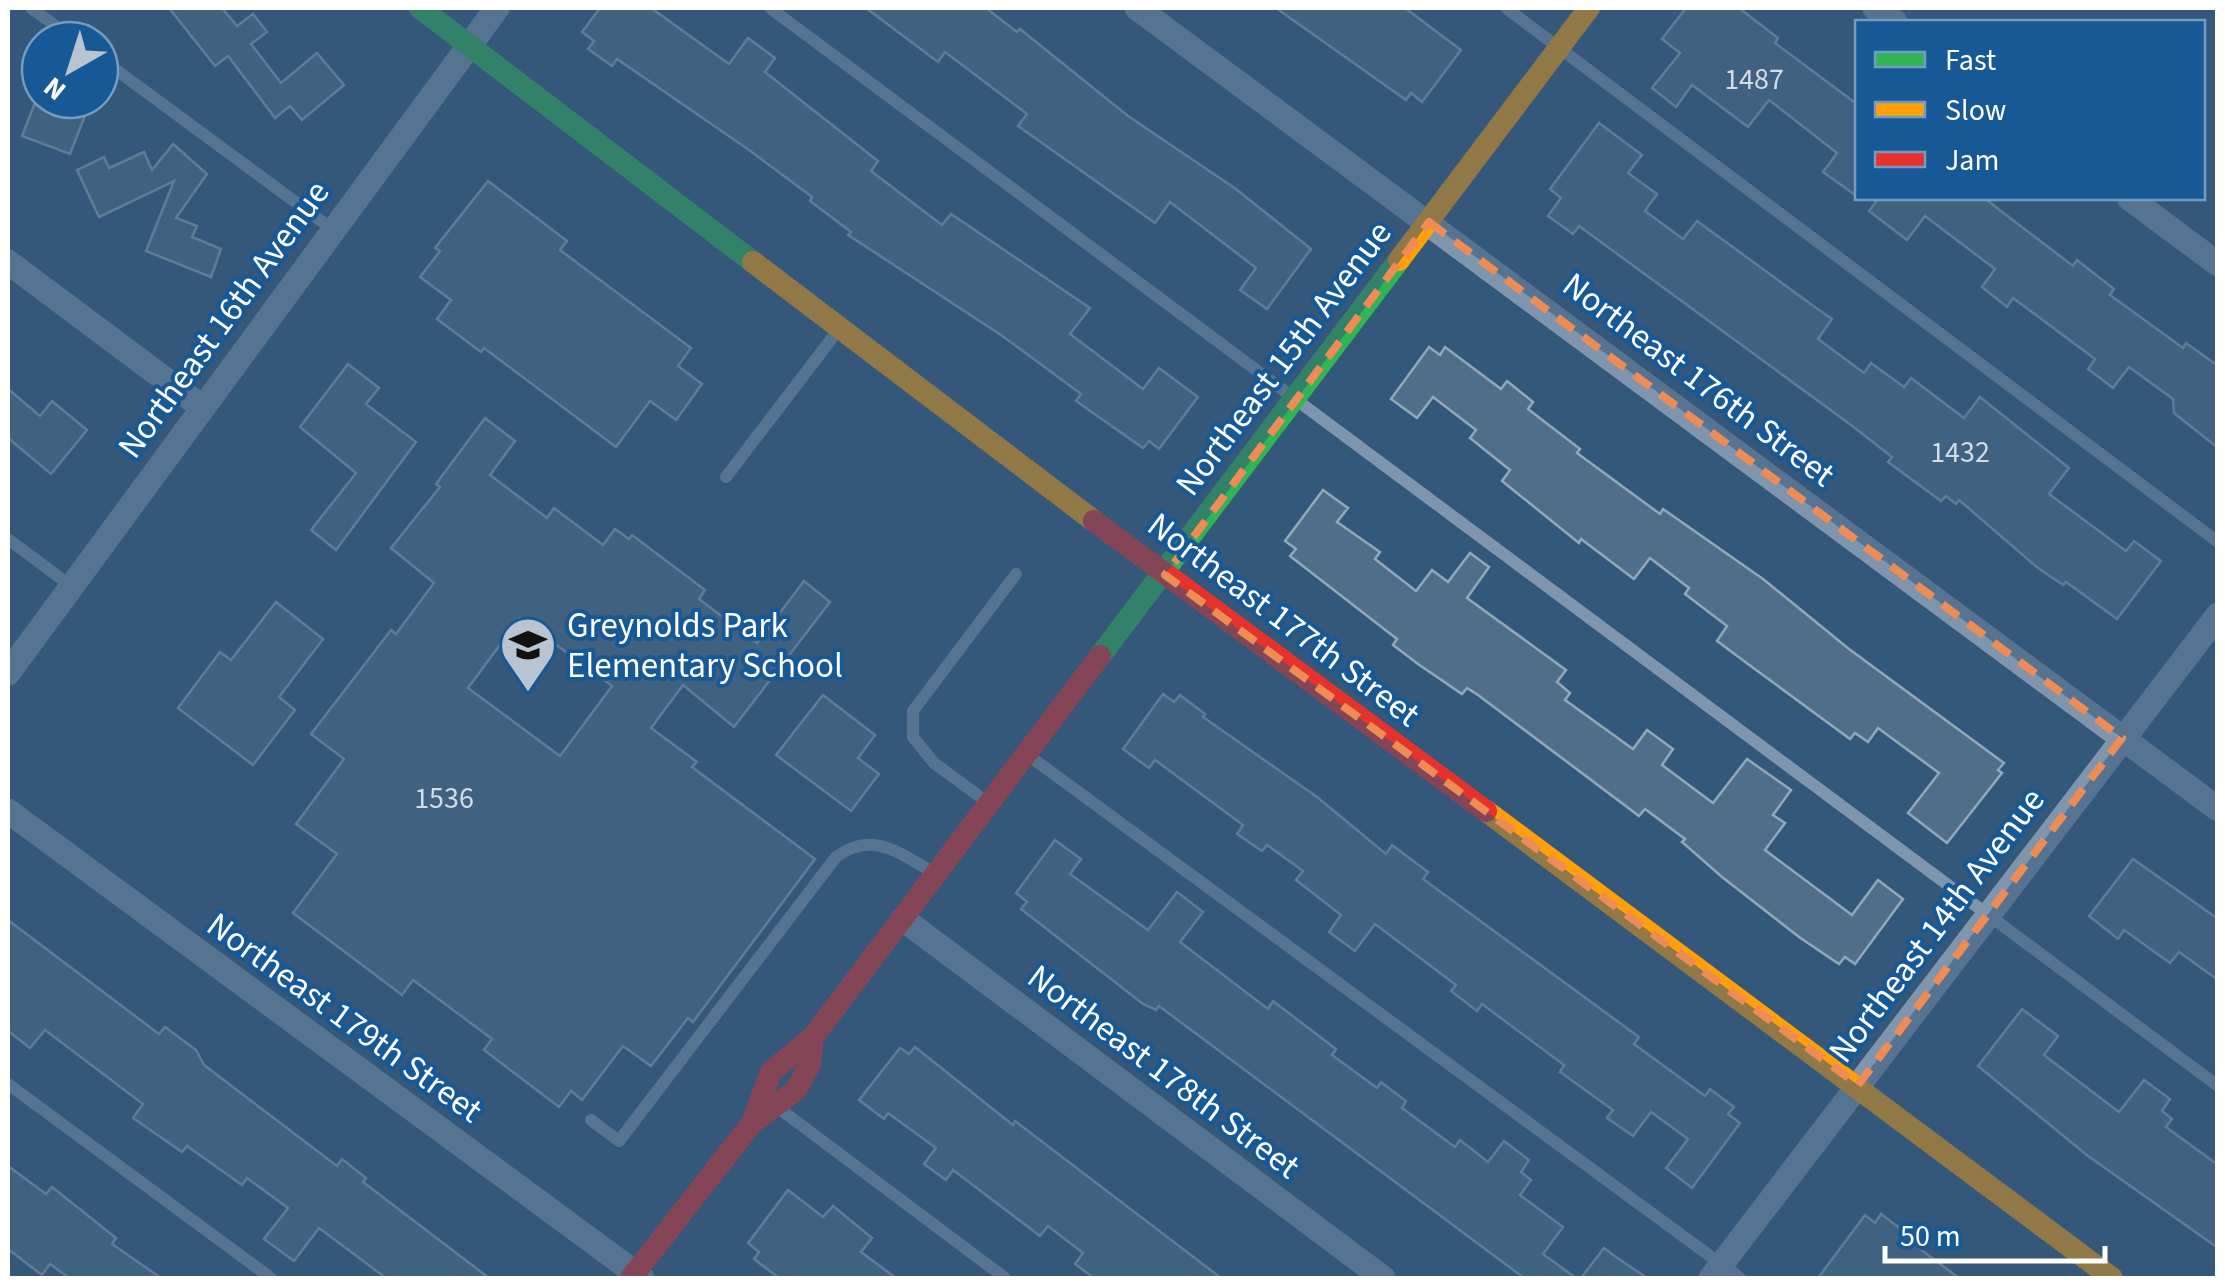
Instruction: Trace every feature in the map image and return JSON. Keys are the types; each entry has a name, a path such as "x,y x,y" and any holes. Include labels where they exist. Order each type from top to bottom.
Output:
{"street":[{"name":"Northeast 177th Street","path":"420,8 1165,575 1858,1085 2112,1278"},
{"name":"Northeast 16th Avenue","path":"8,674 496,8"},
{"name":"Northeast 176th Street","path":"1137,8 2218,809"},
{"name":"Northeast 15th Avenue","path":"636,1277 752,1123 771,1072 813,1037 904,919 1589,8"},
{"path":"2132,200 2218,264"},
{"path":"8,262 202,407"},
{"name":"Northeast 14th Avenue","path":"1725,1274 1858,1085 2218,614"},
{"name":"Northeast 179th Street","path":"8,812 636,1277"},
{"name":"Northeast 178th Street","path":"904,919 1383,1278"},
{"name":"Northeast 15th Avenue","path":"752,1123 796,1090 810,1064 813,1037"}],"lane":[{"path":"770,8 2218,1086"},
{"path":"1506,8 2218,542"},
{"path":"120,73 332,229"},
{"path":"726,477 841,328"},
{"path":"8,539 71,586"},
{"path":"989,803 934,763 913,737 912,711 1016,574"},
{"path":"1026,754 1725,1274"},
{"path":"591,1120 620,1141 836,857 853,844 880,842 936,874"},
{"path":"8,1084 271,1278"},
{"path":"776,1106 1005,1278"}],"highlighted area":[{"path":"1429,222 2122,738 1858,1085 1165,575"}],"building":[{"path":"169,8 222,8 237,26 253,14 267,32 251,44 281,83 317,53 344,85 302,120 290,106 275,118 228,56 215,66"},
{"path":"600,8 651,8 729,64 748,38 775,58 765,72 878,161 871,171 942,225 951,214 1090,308 1070,334 1143,389 1159,368 1198,397 1159,449 1149,441 1143,448 1076,401 1081,394 1001,335 848,235 851,232 810,201 812,197 749,150 617,59 612,66 588,49 594,41 582,32"},
{"path":"866,8 986,8 1017,32 1020,29 1128,116 1236,189 1311,249 1267,309 1240,290 1256,268 1170,202 1155,223 1018,126 1027,114 945,52 938,62"},
{"path":"1276,8 1405,8 1461,50 1422,102 1411,93 1406,100"},
{"path":"1686,8 1739,8 1778,38 1775,43 1855,103 1855,195 1823,172 1837,153 1769,100 1748,127 1692,85 1676,107 1652,88 1680,53 1662,39"},
{"path":"28,120 83,120 70,154 22,136"},
{"path":"1599,123 1642,155 1628,173 1657,194 1645,211 1683,239 1697,221 1832,319 1818,339 1864,373 1871,363 1904,387 1911,378 1964,418 1980,397 2069,468 2049,494 2126,551 2134,541 2161,561 2117,619 2066,582 2063,585 2038,568 1959,500 1956,504 1946,496 1941,501 1888,462 1892,457 1851,425 1579,226 1573,234 1548,216 1561,198 1550,189"},
{"path":"173,144 207,174 176,218 197,226 192,237 221,249 211,277 146,251 174,181 99,217 77,170 104,157 109,168 144,152 152,170"},
{"path":"488,181 567,241 560,250 691,348 678,366 702,384 676,420 650,401 616,447 484,348 481,352 437,319 451,300 420,277 440,251 435,248"},
{"path":"1877,200 1987,200 2073,266 2077,260 2114,289 2110,295 2183,348 2186,343 2218,366 2218,448 2174,413 2173,399 2129,367 2113,388 2088,369 2095,359 2013,298 2007,307 1982,287 1995,269 1925,216 1907,240 1869,211"},
{"path":"1429,347 1440,355 1445,347 1501,389 1507,381 1533,402 1528,409 1580,449 1577,453 1660,514 1663,509 1763,579 1849,649 2004,763 1998,770 2002,773 1947,843 1908,813 1939,773 1878,728 1868,742 1855,733 1850,739 1717,641 1727,626 1685,594 1689,588 1650,558 1634,579 1581,539 1579,543 1502,481 1510,470 1470,438 1476,430 1433,397 1417,418 1391,399"},
{"path":"348,364 379,388 366,404 416,442 336,550 311,530 356,473 300,427"},
{"path":"8,389 40,416 52,401 87,430 51,474 8,438"},
{"path":"485,418 515,441 490,475 547,518 554,508 603,545 615,529 629,539 632,535 705,590 699,599 757,643 804,581 830,602 734,727 683,685 651,728 697,762 692,767 815,859 693,1022 688,1018 651,1066 623,1046 582,1100 571,1091 559,1107 484,1050 492,1039 413,980 402,995 293,913 337,854 296,824 344,759 311,734 391,630 396,634 434,583 391,548 440,487 436,484","holes":["520,618 612,686 560,756 468,688"]},
{"path":"1323,490 1348,508 1337,522 1380,552 1375,559 1416,591 1432,570 1448,582 1470,553 1489,567 1467,598 1566,670 1557,682 1570,693 1565,700 1633,749 1647,730 1673,749 1662,765 1713,803 1747,759 1791,790 1773,815 1785,823 1765,850 1852,915 1878,880 1903,899 1855,964 1845,957 1839,964 1799,937 1722,877 1682,842 1685,839 1645,809 1639,816 1478,695 1467,688 1462,694 1418,664 1393,645 1397,639 1290,556 1296,549 1285,541"},
{"path":"276,602 323,639 279,697 295,710 253,765 178,708 220,652 231,660"},
{"path":"1163,694 1174,702 1180,695 1205,714 1203,717 1317,797 1386,854 1392,845 1428,872 1423,879 1639,1037 1634,1044 1705,1096 1710,1089 1734,1107 1728,1114 1740,1123 1692,1188 1666,1168 1688,1139 1651,1112 1633,1136 1607,1118 1613,1110 1560,1072 1564,1065 1482,1004 1477,1011 1451,991 1456,985 1375,924 1355,951 1329,932 1341,915 1296,880 1303,871 1267,845 1262,851 1237,834 1243,825 1155,760 1149,768 1123,749"},
{"path":"823,695 875,735 858,758 879,774 851,811 776,755"},
{"path":"1055,840 1081,859 1070,874 1148,930 1177,892 1203,912 1180,942 1268,1009 1273,1001 1336,1049 1332,1055 1377,1088 1381,1082 1406,1101 1402,1108 1455,1147 1460,1140 1488,1162 1504,1141 1529,1160 1521,1172 1531,1180 1520,1195 1563,1227 1543,1254 1576,1278 1524,1278 1159,1006 1156,1010 1143,1004 1021,909 1027,902 1016,893"},
{"path":"2133,859 2218,919 2218,980 2179,952 2170,963 2124,930 2118,939 2089,916"},
{"path":"8,920 159,1034 165,1027 196,1050 204,1065 337,1166 342,1159 366,1178 363,1182 489,1278 386,1278 319,1228 294,1261 264,1239 288,1208 247,1178 242,1185 187,1146 182,1152 133,1118 143,1104 45,1030 30,1048 8,1031"},
{"path":"2022,1009 2058,1036 2044,1055 2119,1112 2144,1080 2170,1099 2162,1111 2172,1119 2166,1127 2218,1165 2218,1248 2088,1156 1978,1066"},
{"path":"915,1047 1013,1125 1015,1121 1221,1278 1094,1278 1075,1264 1083,1253 1048,1226 1040,1236 953,1170 946,1180 924,1164 936,1148 888,1113 884,1119 859,1100 900,1048 909,1054"},
{"path":"8,1166 46,1194 52,1187 116,1238 112,1244 161,1278 69,1278 50,1264 42,1275 8,1249"},
{"path":"788,1190 823,1217 833,1206 872,1238 861,1252 896,1278 779,1278 754,1259 759,1252 748,1243"},
{"path":"1881,1214 1906,1233 1904,1237 1959,1278 1818,1278 1865,1215 1875,1223"},
{"path":"1604,1248 1616,1257 1647,1278 1581,1278"}],"traffic: fast":[{"path":"420,8 753,262"},
{"path":"1100,656 1399,260"}],"traffic: slow":[{"path":"1399,260 1589,8"},
{"path":"753,262 1094,521"},
{"path":"1486,811 2112,1278"}],"traffic: jam":[{"path":"1094,521 1486,811"},
{"path":"752,1123 771,1072 813,1037 1100,656"},
{"path":"631,1278 752,1123 796,1090 810,1064 813,1037"}],"place":[{"name":"Greynolds Park Elementary School","path":"528,694"}]}
